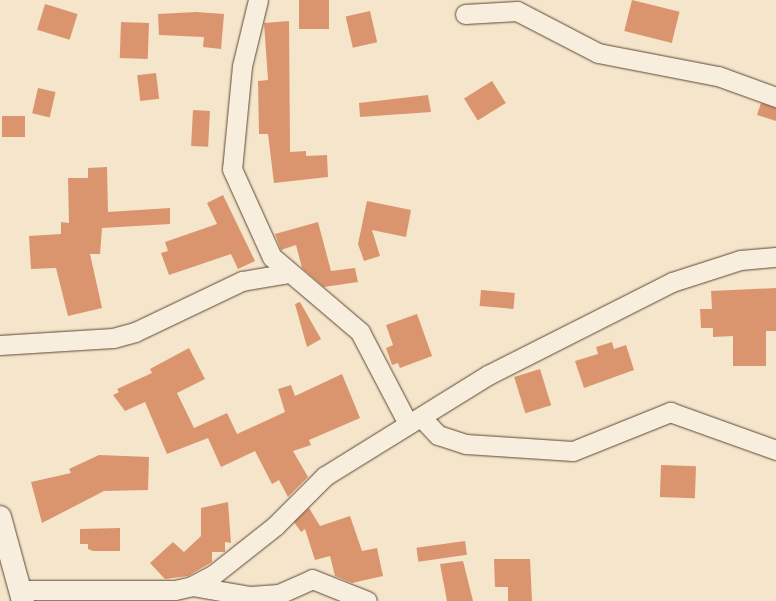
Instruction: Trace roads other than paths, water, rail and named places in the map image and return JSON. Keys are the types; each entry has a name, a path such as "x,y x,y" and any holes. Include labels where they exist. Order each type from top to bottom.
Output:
{"street":[{"path":"258,0 242,66 232,170 272,257 360,332 414,420 438,435 450,440 554,451 590,447 654,416 675,413 776,450"},
{"path":"465,14 517,11 598,53 718,76 776,97"},
{"path":"0,517 21,595 175,590 192,586 213,575 275,526 325,476 488,375 672,282 740,260 776,256"},
{"path":"0,345 113,338 135,332 242,281 289,273"},
{"path":"192,586 250,596 279,594 312,579 367,601"}]}
